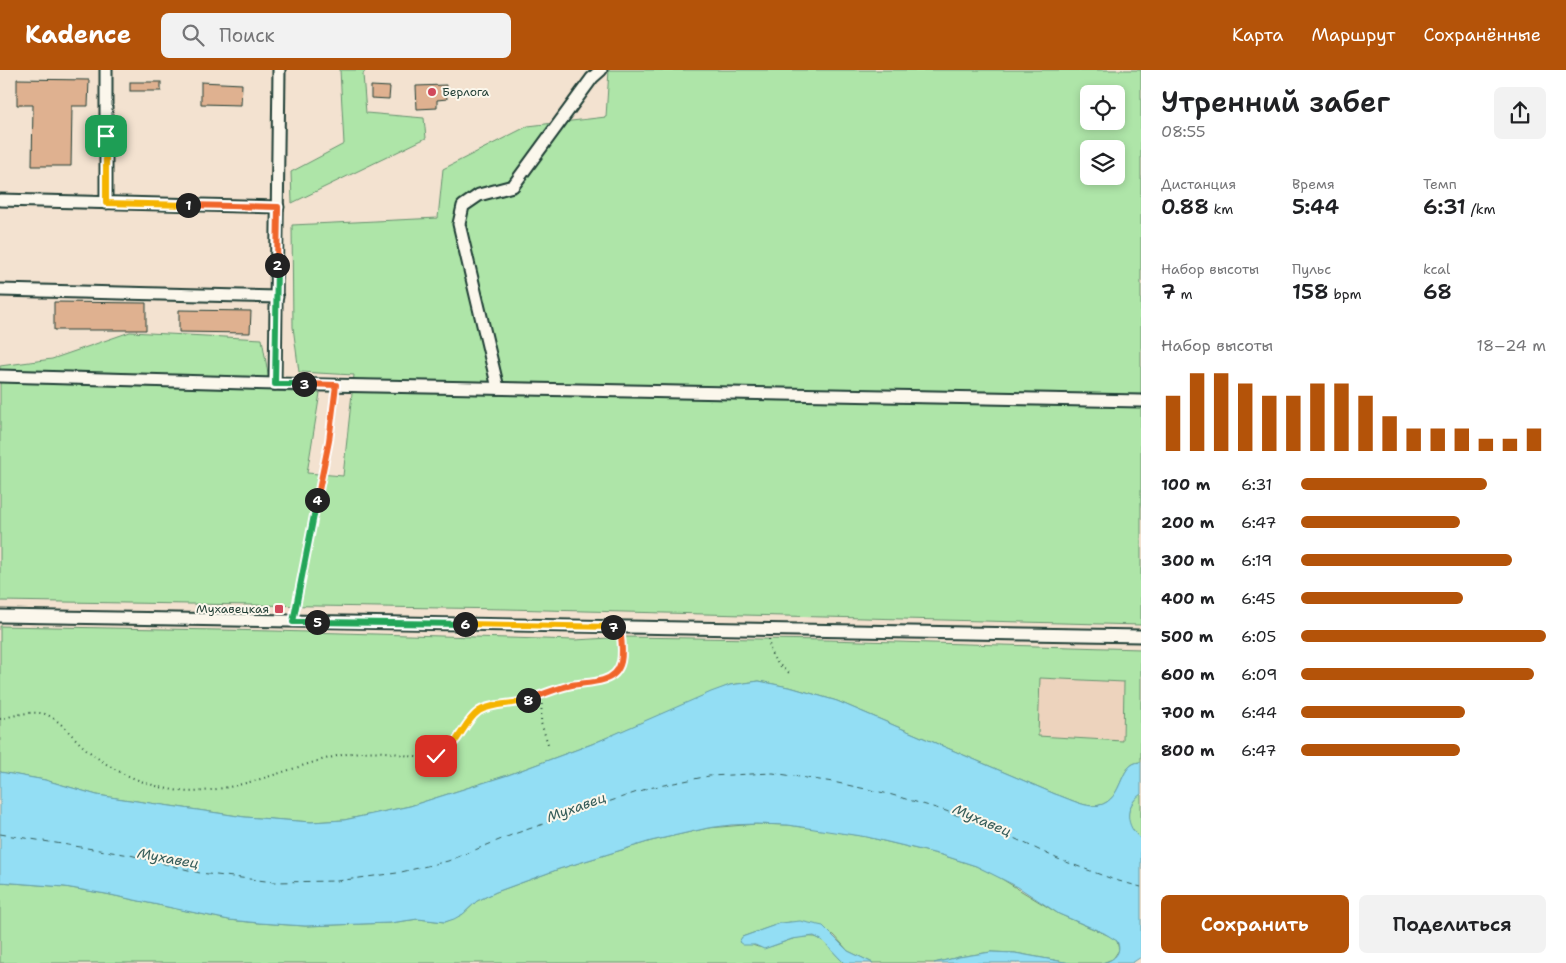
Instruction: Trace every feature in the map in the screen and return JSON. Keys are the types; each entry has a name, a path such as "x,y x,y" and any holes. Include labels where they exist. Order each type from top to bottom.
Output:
{"street":[{"path":"106,70 106,203"},
{"path":"275,384 279,70"},
{"path":"498,388 459,224 463,206 479,195 513,186 592,78 601,70"},
{"path":"0,200 278,207"},
{"path":"0,290 276,297"},
{"path":"0,376 275,384 1141,401"},
{"path":"0,616 1141,636"}],"path":[{"path":"293,622 329,441 336,385"},
{"path":"0,719 32,713 43,714 54,719 92,754 131,778 157,787 182,792 206,791 252,783 339,755 366,750 414,757 436,756 451,745 470,720 486,707 513,704 557,688 604,680 614,676 619,670 622,660 620,627"},
{"path":"770,630 769,642 774,660 791,674"},
{"path":"542,694 541,723 549,747"}],"shaded area":[{"path":"1039,678 1124,682 1123,741 1037,736"}],"green space":[{"path":"340,70 366,70 363,74 366,113 424,118 426,138 292,203 291,172 344,144"},
{"path":"609,70 1141,70 1141,625 506,609 0,601 0,366 52,359 130,332 262,339 271,391 320,393 307,473 343,476 354,375 299,372 293,327 292,225 438,218 443,169 528,126 606,117"},
{"path":"0,626 274,631 575,640 627,637 827,640 1141,649 1141,762 1133,764 1128,769 1116,792 1110,799 1103,804 1092,806 1055,794 837,701 793,688 759,681 730,685 592,744 508,775 410,806 344,820 311,822 245,817 97,795 45,780 0,772","holes":["1040,678 1124,682 1123,741 1038,736"]},
{"path":"1139,794 1141,794 1141,839 1131,828 1128,817 1131,806"},
{"path":"756,824 788,825 867,837 942,855 976,866 997,876 1059,914 1112,937 1117,941 1119,950 1113,959 1102,963 1070,963 1015,953 991,952 934,963 873,963 848,951 834,935 790,922 742,937 757,947 764,947 803,937 816,937 822,940 844,963 0,963 0,882 65,887 229,920 259,923 305,926 390,923 418,919 445,922 463,914 477,901 496,892 559,869 651,841 708,828"}],"water":[{"name":"Мухавец","path":"759,681 793,688 837,701 1055,794 1087,805 1103,804 1110,799 1116,792 1128,769 1133,764 1141,762 1141,794 1135,799 1129,810 1129,822 1141,839 1141,957 1132,963 1102,963 1116,956 1119,949 1117,941 1104,933 1059,914 1018,887 976,866 942,855 867,837 788,825 731,825 708,828 651,841 559,869 496,892 477,901 463,914 445,922 418,919 390,923 305,926 259,923 229,920 65,887 0,882 0,772 45,780 97,795 245,817 311,822 344,820 410,806 508,775 592,744 711,692 730,685"},
{"path":"800,921 823,926 848,951 873,963 844,963 823,941 814,936 792,939 764,949 755,945 743,945 739,942 742,937 781,923"},
{"path":"991,952 1015,953 1070,963 934,963"}],"building":[{"path":"17,79 89,80 88,106 72,106 71,166 32,166 33,105 17,105"},
{"path":"130,82 161,82 161,91 130,91"},
{"path":"201,82 242,84 241,105 201,104"},
{"name":"Берлога","path":"446,85 447,99 437,100 437,108 417,109 416,86"},
{"path":"371,86 390,87 389,99 371,98"},
{"path":"54,302 146,303 146,330 54,330"},
{"path":"179,310 251,311 250,333 179,332"}],"ferry route":[{"path":"0,834 130,855 200,873 274,882 337,881 397,873 448,861 514,834 649,788 709,776 773,773 833,782 889,794 946,811 1001,832 1058,859 1115,880 1141,887"}],"place":[{"name":"Берлога","path":"432,92"},
{"name":"Мухавецкая","path":"279,609"}],"route":[{"path":"106,136 106,203 278,207 275,384 336,385 329,441 293,622 620,627 622,660 619,670 614,676 604,680 557,688 513,704 486,707 470,720 456,740 446,750 436,756"}]}
